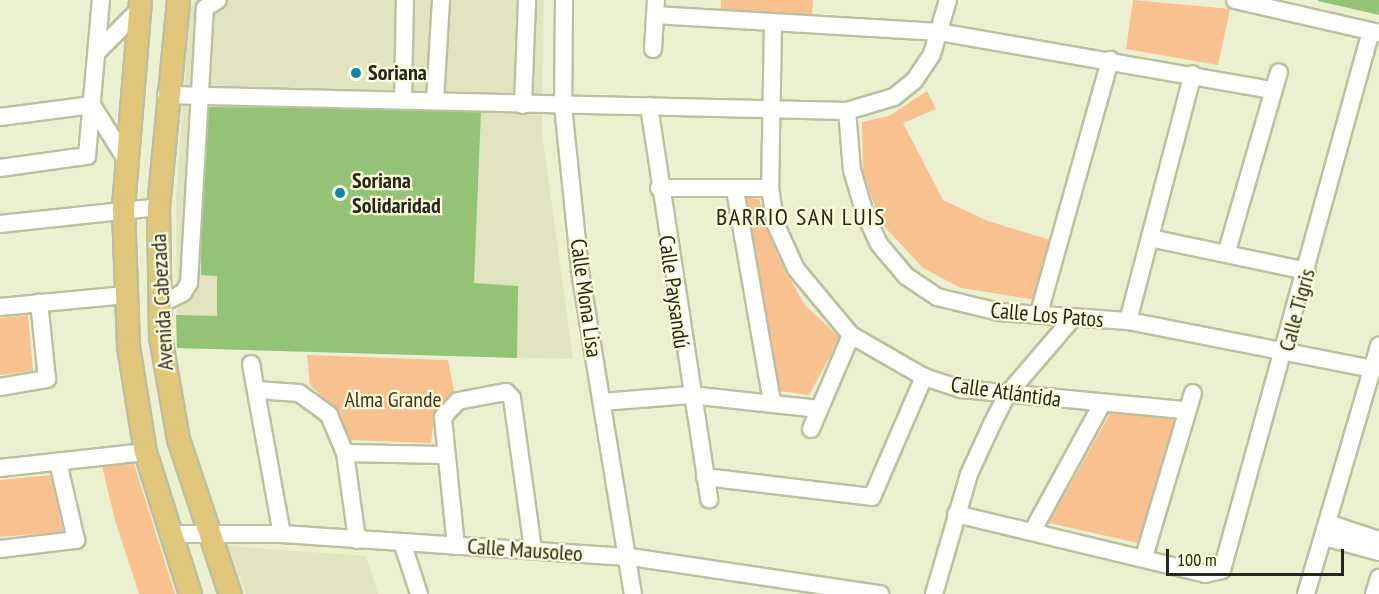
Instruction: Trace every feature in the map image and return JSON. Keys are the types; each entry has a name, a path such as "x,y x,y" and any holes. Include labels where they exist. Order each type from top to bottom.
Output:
{"main road":[{"name":"Avenida Cabezada","path":"178,0 166,94 158,207 158,305 165,380 208,532 231,594"},
{"name":"Avenida Cabezada","path":"139,6 123,208 124,295 146,452 169,534 190,594"}],"street":[{"path":"0,168 86,157 101,0"},
{"path":"158,305 183,293 189,283 198,95 206,6 218,0"},
{"path":"403,100 405,0"},
{"path":"435,101 441,0"},
{"path":"523,105 527,0"},
{"name":"Calle Mona Lisa","path":"564,0 563,106 580,271 631,557 633,594"},
{"path":"166,94 563,106 847,111 904,91 924,69 939,32 948,0"},
{"path":"1235,0 1375,32"},
{"path":"96,52 139,6"},
{"path":"653,49 656,7 773,23 939,32 1193,74 1273,90"},
{"name":"Calle Atlántida","path":"773,23 770,188 776,225 796,269 851,335 924,377 1006,396 1186,410"},
{"name":"Calle Tigris","path":"1144,557 1205,574 1222,570 1227,562 1375,32"},
{"path":"1039,314 1110,60"},
{"path":"1227,251 1279,72"},
{"path":"1128,321 1193,74"},
{"path":"92,105 127,160"},
{"path":"0,117 92,105"},
{"name":"Calle Paysandú","path":"649,106 690,395 709,499"},
{"name":"Calle Los Patos","path":"847,111 852,170 865,214 879,244 906,276 937,297 971,308 1039,314 1072,320 1128,321 1287,349 1373,369"},
{"path":"659,188 735,190 770,188"},
{"path":"735,190 772,401"},
{"path":"0,224 123,208 158,207"},
{"path":"1150,238 1227,251 1307,271"},
{"path":"0,307 124,295"},
{"path":"0,387 45,381 39,303"},
{"path":"934,594 956,514 1006,396 1072,320"},
{"path":"811,429 851,335"},
{"path":"1306,594 1379,346"},
{"path":"250,364 282,534"},
{"path":"705,477 872,497 924,377"},
{"path":"256,390 299,393 320,404 345,453 357,540"},
{"path":"456,546 443,455 448,407 463,399 511,393 533,550"},
{"path":"956,514 1144,557 1186,410 1193,393"},
{"path":"602,402 690,395 772,401 819,409"},
{"path":"1033,530 1102,404"},
{"path":"0,468 146,452"},
{"path":"345,453 443,455"},
{"path":"0,549 76,540 58,462"},
{"path":"1326,530 1379,540"},
{"path":"1326,530 1379,552"},
{"name":"Calle Mausoleo","path":"169,534 208,532 282,534 631,557 880,594"},
{"path":"402,543 419,594"},
{"path":"1374,594 1379,578"}],"shaded area":[{"path":"195,0 544,0 542,133 573,359 177,348 176,197 190,10"},
{"path":"228,546 366,556 378,594 246,594"}],"green space":[{"path":"721,0 813,0 812,15 721,10"},
{"path":"1133,0 1230,9 1218,65 1126,49"},
{"path":"927,91 936,109 903,123 943,200 988,221 1053,241 1036,300 961,288 923,268 880,222 863,171 862,122 889,116"},
{"path":"744,197 759,199 778,257 804,304 840,338 809,395 779,391"},
{"path":"28,315 33,371 0,375 0,318"},
{"name":"Alma Grande","path":"307,355 448,360 454,391 435,413 431,443 348,440 337,410 310,385"},
{"path":"1111,412 1178,419 1138,543 1049,523"},
{"path":"134,464 175,594 139,594 115,520 102,466"},
{"path":"51,475 63,532 0,537 0,480"}],"building":[{"path":"1379,0 1379,15 1318,1"},
{"name":"Soriana Solidaridad","path":"203,107 481,110 474,283 518,286 517,358 177,348 176,315 217,316 217,276 201,275"}],"place":[{"name":"Soriana","path":"356,73"},
{"name":"Soriana Solidaridad","path":"340,193"}],"district":[{"name":"BARRIO SAN LUIS","path":"801,217"}]}
